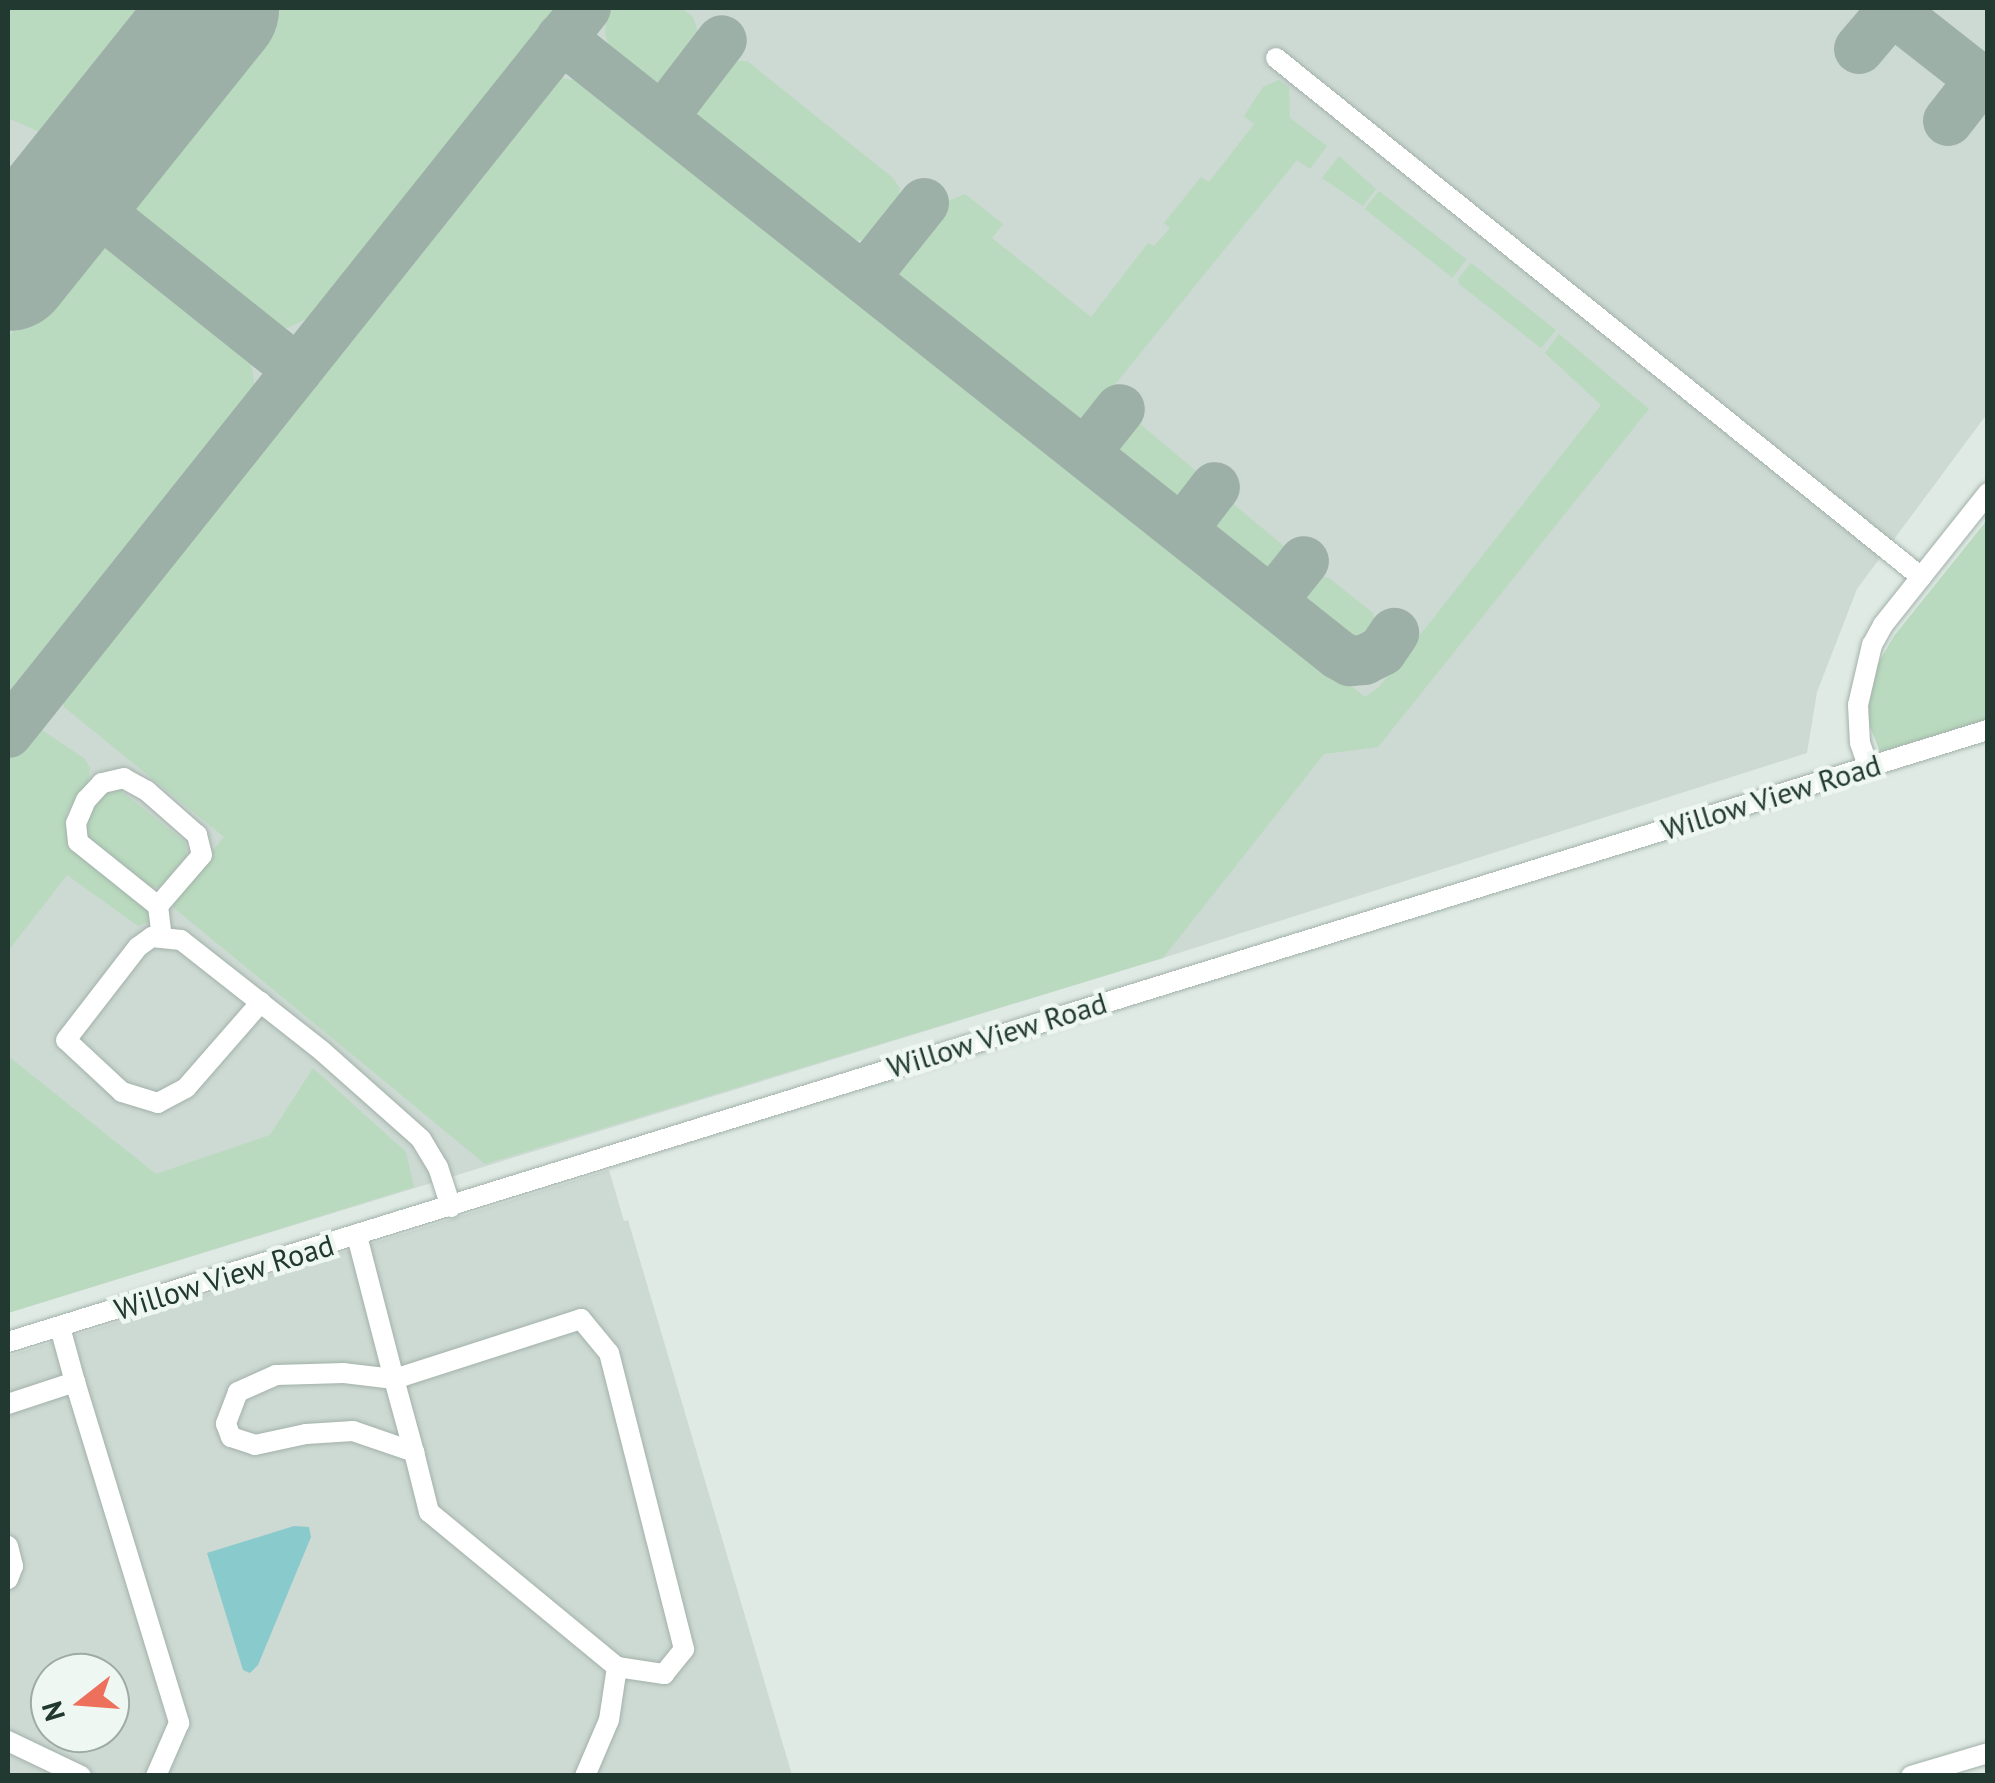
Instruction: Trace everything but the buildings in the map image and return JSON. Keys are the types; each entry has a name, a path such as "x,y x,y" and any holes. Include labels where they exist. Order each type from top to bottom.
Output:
{"street":[{"path":"1276,58 1921,578"},
{"path":"1868,766 1858,724 1864,666 1883,625 1988,493"},
{"name":"Willow View Road","path":"8,1342 1988,730"},
{"path":"158,906 202,854 197,836 148,791 124,778 102,784 86,800 76,824 78,842 158,906 162,936"},
{"path":"261,1002 170,1100 146,1102 122,1092 66,1040 138,947 152,937 180,940 261,1002 421,1138 438,1167 451,1207"},
{"path":"357,1236 388,1356 385,1378 414,1452 429,1512 617,1667 664,1674 684,1649 608,1353 581,1320 385,1378 276,1375 238,1392 226,1424 231,1437 255,1445 306,1434 353,1431 414,1452"},
{"path":"60,1327 179,1723 156,1776"},
{"path":"8,1404 75,1382"},
{"path":"8,1546 13,1566 8,1579"},
{"path":"585,1776 609,1720 617,1667"},
{"path":"8,1742 80,1776"},
{"path":"1911,1776 1988,1752"}],"shaded area":[{"path":"8,8 1987,8 1987,414 1857,589 1817,692 1807,753 1163,958 8,1313"},
{"path":"609,1170 624,1221 628,1220 792,1775 8,1773 8,1356"}],"green space":[{"path":"8,8 162,8 70,123 42,133 8,118"},
{"path":"272,8 562,8 317,314 287,328 267,324 142,222 134,203 139,174"},
{"path":"608,8 681,8 693,17 699,34 671,76 660,82 646,81 611,53 605,33"},
{"path":"730,61 747,61 893,178 900,189 898,205 872,238 849,242 699,123 696,101 721,66"},
{"path":"561,78 590,83 1365,697 1379,687 1601,405 1545,353 1559,334 1649,409 1378,747 1324,754 1163,958 485,1164 168,903 224,837 64,707 63,700 66,686 544,87"},
{"path":"1279,80 1289,88 1290,118 1327,146 1310,169 1297,160 1087,419 1071,419 898,277 903,255 948,201 965,194 1003,224 992,238 1091,317 1148,243 1154,246 1170,228 1164,223 1201,177 1209,182 1254,124 1244,116 1263,87"},
{"path":"1339,156 1376,189 1363,206 1322,178"},
{"path":"1379,191 1466,259 1452,277 1365,209"},
{"path":"98,247 123,252 249,353 255,386 248,404 8,705 8,338 71,258"},
{"path":"1471,263 1556,330 1541,348 1459,284 1458,279"},
{"path":"1140,424 1196,471 1196,482 1183,498 1169,498 1116,454 1121,436"},
{"path":"1231,502 1286,548 1287,554 1274,570 1264,572 1216,535 1213,519"},
{"path":"1987,520 1987,720 1880,752 1866,716 1871,676 1894,636"},
{"path":"1316,575 1329,578 1373,613 1376,625 1366,639 1350,641 1306,606 1302,592"},
{"path":"42,730 85,759 90,768 88,783 66,813 68,838 145,906 153,920 138,926 67,875 8,951 8,759 30,732"},
{"path":"119,789 185,842 187,855 160,887 149,888 85,838 83,816 100,794"},
{"path":"8,1056 156,1174 270,1135 313,1068 406,1152 414,1187 8,1313"}],"water":[{"path":"294,1526 309,1527 311,1537 258,1665 250,1673 243,1670 207,1553"}],"taxiway":[{"path":"8,733 586,8"},
{"path":"1889,8 1988,86"},
{"path":"1859,49 1892,10"},
{"path":"561,38 1339,655 1350,661 1364,660 1382,651 1394,633"},
{"path":"662,118 722,40"},
{"path":"1948,121 1980,80"},
{"path":"71,189 298,370"},
{"path":"864,278 924,203"},
{"path":"1085,453 1120,409"},
{"path":"1182,530 1215,487"},
{"path":"1272,601 1304,561"}],"runway":[{"path":"8,268 216,8"}]}
